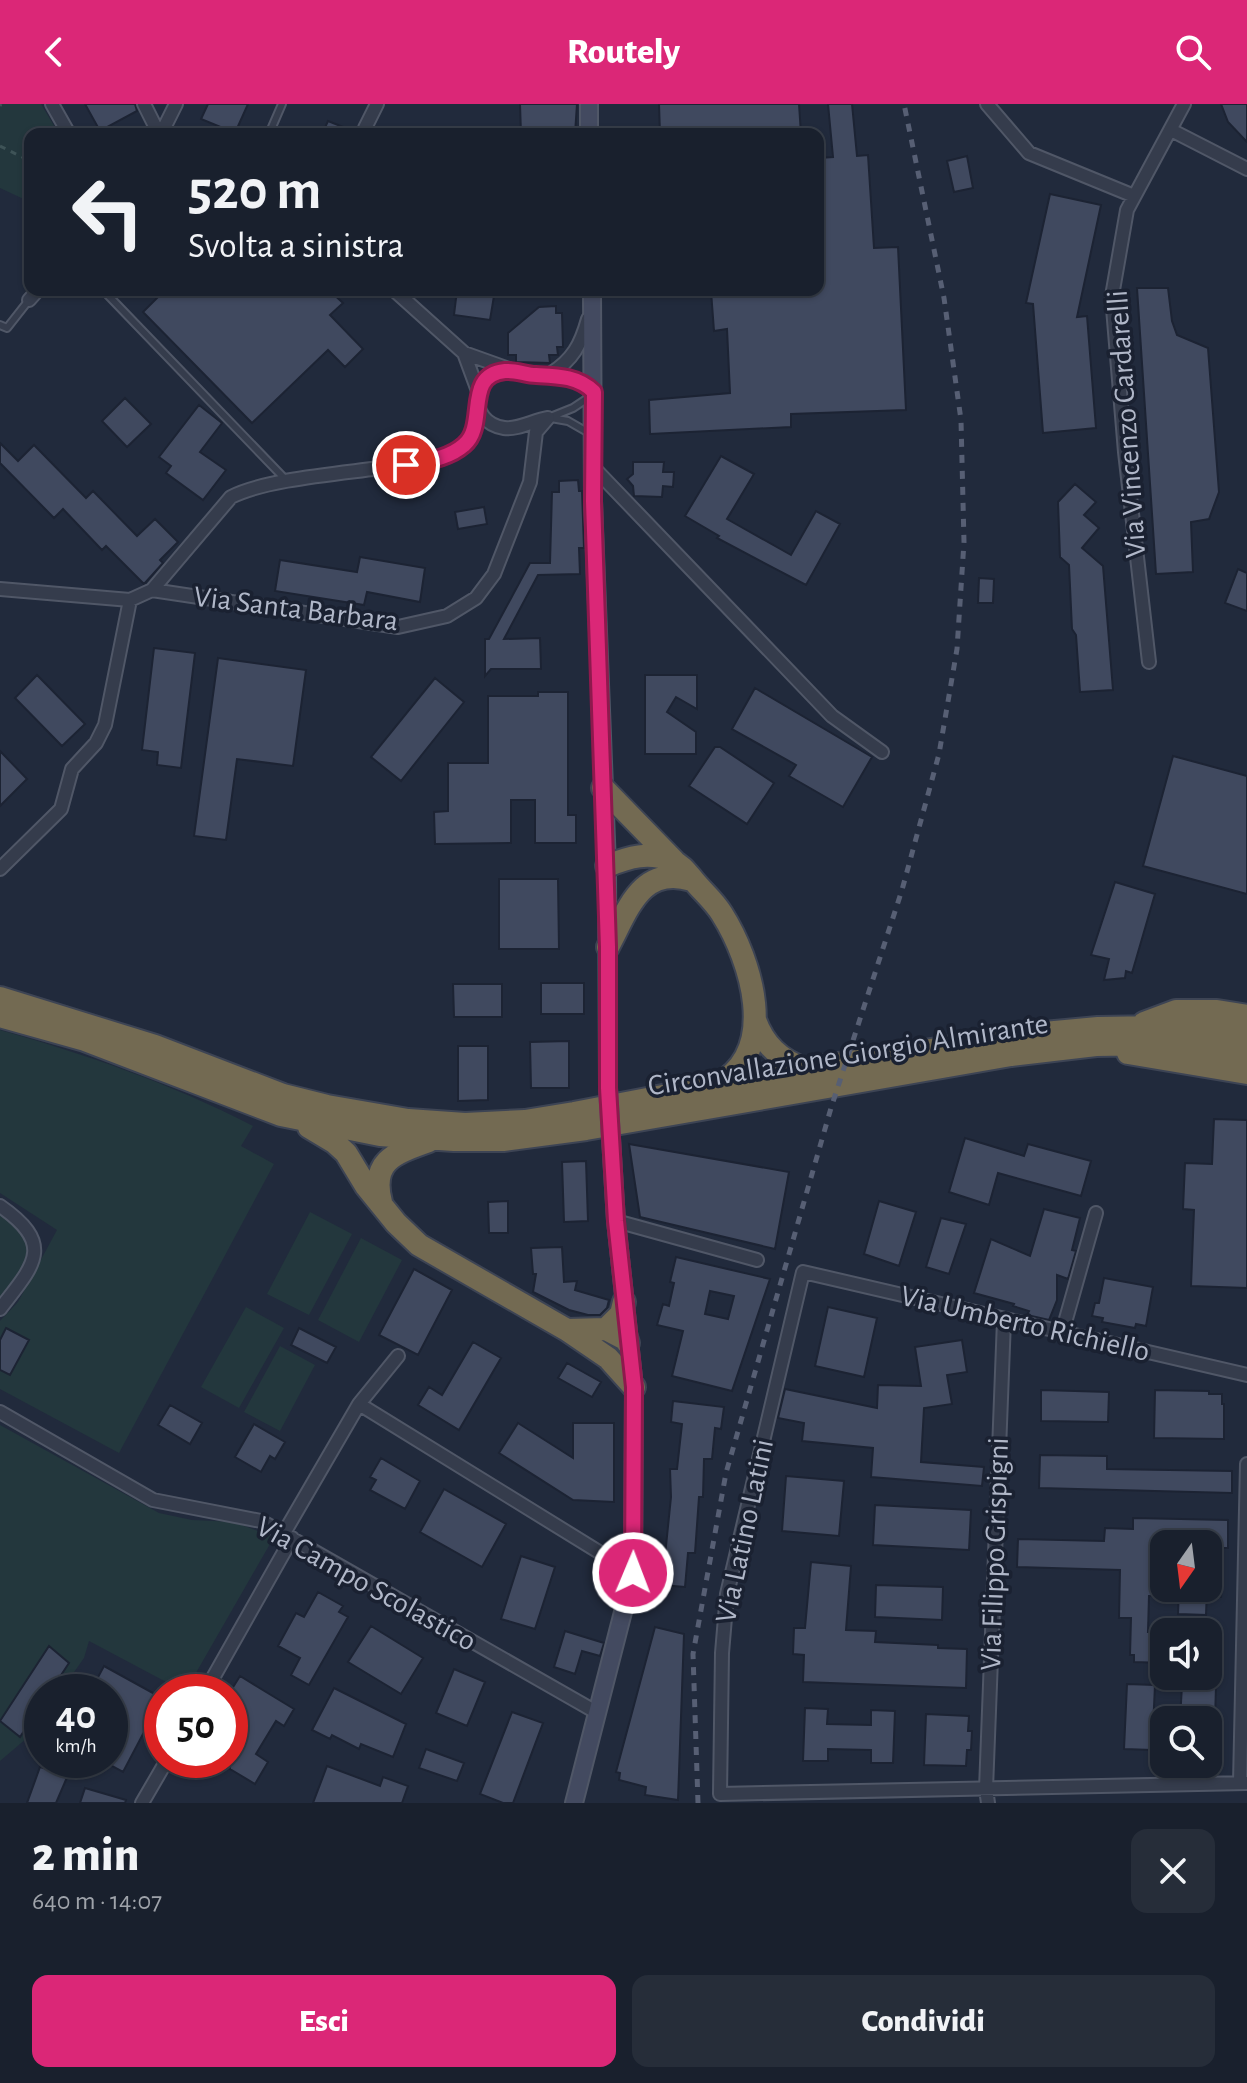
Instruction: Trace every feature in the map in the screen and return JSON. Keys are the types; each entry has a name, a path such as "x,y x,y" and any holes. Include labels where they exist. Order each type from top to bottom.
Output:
{"highway":[{"path":"603,788 667,869"},
{"path":"607,866 643,855 693,880 722,914 743,957 755,1020 753,1039 740,1066 723,1081 702,1089"},
{"path":"608,947 637,896 667,869"},
{"name":"Circonvallazione Giorgio Almirante","path":"0,998 155,1046 283,1095 408,1120 465,1124 525,1121 805,1069 1001,1038 1132,1027 1191,1029 1247,1036"},
{"path":"1132,1027 1176,1011 1217,1011 1247,1016"},
{"name":"Circonvallazione Giorgio Almirante","path":"0,1016 85,1040 281,1115 380,1135 434,1139 503,1140 586,1129 995,1058 1096,1045 1158,1044 1247,1053"},
{"path":"755,1020 771,1049 787,1062 805,1069"},
{"path":"1096,1045 1152,1059 1247,1073"},
{"path":"281,1115 307,1126 346,1153 366,1186 396,1223 419,1245 567,1330 622,1352"},
{"path":"381,1202 379,1175 388,1158 434,1139"},
{"path":"606,1329 621,1314 624,1302"},
{"path":"567,1330 606,1329 627,1340 622,1352 634,1387"}],"main road":[{"path":"589,104 589,128"},
{"path":"592,297 593,467 607,866 608,1088 624,1302 622,1352"},
{"path":"574,1803 633,1573 634,1387"}],"street":[{"path":"52,104 66,128"},
{"path":"144,104 157,128"},
{"path":"163,128 176,104"},
{"path":"365,128 377,104"},
{"path":"987,104 1029,153 1134,196"},
{"name":"Via Vincenzo Cardarelli","path":"1149,662 1125,452 1112,296 1127,210 1184,104"},
{"path":"1171,130 1247,169"},
{"path":"29,300 33,296"},
{"path":"401,296 464,353 513,371"},
{"path":"550,374 568,361 579,347 592,297"},
{"path":"464,353 478,391"},
{"path":"0,589 130,600 152,590 231,497 242,491 442,458 465,445 474,431 478,391 482,383 496,373 550,374 573,380 594,392"},
{"path":"477,405 488,421 502,428 548,418"},
{"name":"Via Santa Barbara","path":"152,590 398,627 447,616 476,598 494,574 530,482 536,432 548,418"},
{"path":"593,467 832,716 882,752"},
{"path":"0,869 61,809 72,769 96,743 105,725 130,600"},
{"path":"0,1206 23,1222 31,1235 34,1250 30,1268 0,1309"},
{"path":"1062,1333 1096,1213"},
{"path":"616,1221 757,1260"},
{"name":"Via Umberto Richiello","path":"803,1272 1247,1375"},
{"name":"Via Latino Latini","path":"803,1272 727,1594 722,1653 720,1794 986,1789"},
{"name":"Via Filippo Grispigni","path":"988,1803 986,1789 1004,1320"},
{"path":"215,1674 359,1404 398,1356"},
{"path":"359,1404 633,1573"},
{"name":"Via Campo Scolastico","path":"0,1412 153,1500 261,1521 596,1712"},
{"path":"986,1789 1243,1783 1247,1464"},
{"path":"142,1803 157,1778"}],"lane":[{"path":"272,128 282,104"},
{"path":"109,296 287,482"},
{"path":"0,325 7,328 29,300"},
{"path":"548,418 573,408 594,392"},
{"path":"548,418 578,425 593,437"}],"path":[{"path":"0,146 24,158"}],"shaded area":[{"path":"0,104 41,104 55,128 24,128 24,199 0,188"},
{"path":"0,1030 129,1072 253,1126 241,1146 274,1164 119,1453 0,1389 0,1321 18,1302 57,1230 0,1193"},
{"path":"0,1206 23,1222 34,1250 0,1309"},
{"path":"310,1212 352,1234 309,1315 267,1294"},
{"path":"361,1238 402,1260 359,1342 318,1320"},
{"path":"246,1307 284,1328 239,1408 201,1387"},
{"path":"280,1346 315,1365 280,1431 244,1412"},
{"path":"0,1425 159,1513 192,1520 234,1522 274,1537 195,1674 151,1674 89,1641 84,1658 73,1674 24,1674 24,1741 0,1761"}],"building":[{"path":"85,104 135,104 137,111 106,128 98,128"},
{"path":"208,104 248,104 237,128 223,128 201,119"},
{"path":"520,104 577,104 575,128 521,128"},
{"path":"659,104 799,104 801,128 660,128"},
{"path":"828,104 852,104 857,156 868,155 874,248 898,247 906,410 791,414 791,427 650,434 649,400 730,393 727,329 714,331 711,296 824,296 824,158 833,157"},
{"path":"1221,104 1247,104 1247,142 1228,122"},
{"path":"328,121 346,128 325,128"},
{"path":"967,156 973,188 954,192 947,161"},
{"path":"1050,194 1101,205 1077,317 1087,316 1096,428 1043,433 1033,304 1026,303"},
{"path":"1137,288 1168,288 1177,335 1208,348 1219,492 1209,519 1191,522 1193,572 1156,574"},
{"path":"159,296 335,296 343,303 330,315 363,349 345,367 328,350 252,423 143,312"},
{"path":"456,296 494,296 490,320 454,315"},
{"path":"556,306 556,313 562,313 563,347 557,347 558,355 549,355 550,363 516,362 516,355 508,355 508,333 539,307"},
{"path":"125,398 151,424 127,447 102,421"},
{"path":"199,405 222,423 200,452 226,470 203,500 166,473 171,466 159,457"},
{"path":"0,443 18,461 34,445 86,498 93,491 137,536 155,519 178,542 160,560 163,563 144,584 106,546 102,550 63,509 54,518 0,463"},
{"path":"721,456 754,474 727,519 791,555 816,511 840,524 806,585 717,538 719,536 685,516"},
{"path":"633,462 664,462 663,472 674,472 673,487 663,486 662,497 634,496 633,486 627,479 633,474"},
{"path":"578,480 579,491 582,491 584,548 579,548 580,574 538,575 504,639 540,638 541,669 491,669 485,676 485,639 489,639 530,563 550,563 552,492 559,492 559,481"},
{"path":"1075,484 1096,502 1084,515 1099,528 1082,548 1103,566 1113,690 1080,692 1076,635 1072,629 1069,565 1060,557 1058,502"},
{"path":"484,507 487,524 458,529 455,512"},
{"path":"360,557 425,568 420,602 367,592 364,605 275,591 280,560 357,572"},
{"path":"1238,569 1247,573 1247,611 1225,603"},
{"path":"979,578 994,579 993,603 978,603"},
{"path":"154,648 195,653 181,768 157,765 158,752 142,750"},
{"path":"218,658 306,670 293,766 237,759 226,840 194,836"},
{"path":"37,675 85,724 62,746 15,698"},
{"path":"645,675 697,675 697,709 676,697 667,712 696,732 696,754 645,754"},
{"path":"435,678 464,702 401,781 371,757"},
{"path":"755,688 872,757 843,807 789,776 796,765 732,729"},
{"path":"538,692 568,692 568,815 576,815 576,843 535,843 535,800 511,800 511,843 435,844 434,812 448,811 448,763 488,763 488,696 538,696"},
{"path":"715,747 720,747 774,783 747,824 689,786"},
{"path":"0,751 27,779 0,806"},
{"path":"1173,756 1247,776 1247,894 1143,866"},
{"path":"499,879 558,879 559,949 499,949"},
{"path":"1115,882 1155,894 1132,973 1126,971 1125,978 1104,980 1109,959 1091,955"},
{"path":"541,983 584,983 584,1014 541,1014"},
{"path":"453,984 502,984 502,1017 454,1017"},
{"path":"569,1041 569,1088 531,1088 530,1042"},
{"path":"458,1046 488,1046 488,1100 458,1101"},
{"path":"1214,1119 1247,1120 1247,1288 1191,1286 1194,1210 1183,1209 1185,1163 1212,1164"},
{"path":"965,1138 1024,1156 1028,1144 1091,1161 1081,1196 998,1173 989,1205 949,1192"},
{"path":"629,1144 789,1172 775,1249 640,1217"},
{"path":"586,1161 588,1221 564,1222 562,1162"},
{"path":"508,1201 508,1233 489,1233 488,1202"},
{"path":"879,1201 916,1212 899,1266 864,1254"},
{"path":"1044,1209 1080,1218 1072,1250 1076,1251 1068,1279 1057,1275 1057,1300 1049,1320 1027,1315 1029,1311 1014,1304 974,1293 991,1239 1030,1256"},
{"path":"941,1218 966,1224 949,1274 926,1267"},
{"path":"562,1247 564,1282 577,1281 575,1290 609,1300 607,1308 600,1315 569,1310 533,1292 536,1274 533,1274 531,1248"},
{"path":"676,1257 770,1279 732,1391 672,1376 683,1331 657,1325 663,1304 669,1306 674,1283 670,1282","holes":["710,1291 734,1296 728,1319 705,1314"]},
{"path":"414,1269 452,1290 418,1355 379,1335"},
{"path":"1104,1278 1153,1287 1146,1326 1136,1324 1135,1328 1102,1322 1103,1318 1092,1316 1095,1303 1099,1303"},
{"path":"828,1307 877,1318 864,1377 815,1366"},
{"path":"6,1328 29,1340 10,1375 0,1370 0,1340"},
{"path":"299,1328 336,1347 327,1363 291,1345"},
{"path":"962,1340 967,1372 947,1375 952,1404 924,1408 921,1462 984,1467 982,1486 871,1477 873,1448 802,1441 804,1423 778,1418 785,1389 877,1408 878,1385 921,1386 915,1347"},
{"path":"473,1342 501,1358 459,1430 418,1405 429,1387 442,1395"},
{"path":"567,1363 601,1382 592,1397 558,1378"},
{"path":"1041,1390 1109,1392 1108,1422 1041,1421"},
{"path":"1155,1390 1222,1394 1224,1439 1154,1438"},
{"path":"673,1401 724,1407 721,1429 715,1428 712,1459 704,1459 703,1497 699,1497 695,1553 688,1553 685,1587 662,1585 671,1497 670,1469 677,1469 682,1424 671,1422"},
{"path":"170,1405 202,1423 190,1444 158,1425"},
{"path":"518,1423 573,1458 573,1423 614,1423 614,1502 573,1500 499,1453"},
{"path":"254,1424 285,1442 275,1459 270,1456 261,1472 235,1457"},
{"path":"1040,1455 1107,1456 1107,1469 1232,1471 1232,1493 1039,1488"},
{"path":"381,1458 420,1481 405,1509 370,1490 376,1480 370,1477"},
{"path":"786,1476 844,1481 839,1536 782,1531"},
{"path":"444,1489 506,1524 482,1567 420,1532"},
{"path":"875,1505 971,1510 969,1550 873,1545"},
{"path":"1133,1518 1228,1520 1228,1548 1222,1548 1222,1530 1150,1530 1150,1663 1134,1662 1134,1655 1130,1655 1131,1618 1119,1618 1120,1570 1017,1567 1018,1539 1104,1541 1105,1528 1133,1529"},
{"path":"521,1556 555,1567 535,1629 501,1619"},
{"path":"811,1562 851,1566 846,1630 876,1631 875,1642 967,1649 966,1688 803,1682 804,1655 793,1654 794,1628 805,1628"},
{"path":"876,1585 943,1587 942,1620 875,1617"},
{"path":"318,1592 343,1606 339,1612 348,1617 309,1685 291,1675 300,1658 278,1646 296,1613 304,1617"},
{"path":"1178,1602 1206,1602 1206,1615 1178,1614"},
{"path":"371,1626 423,1658 401,1694 348,1662"},
{"path":"655,1627 684,1634 678,1800 645,1795 646,1787 619,1780 620,1773 616,1772"},
{"path":"565,1631 604,1643 600,1656 582,1651 575,1674 554,1667"},
{"path":"49,1646 69,1663 62,1674 31,1674"},
{"path":"104,1666 118,1674 100,1674"},
{"path":"454,1669 485,1682 467,1726 436,1713"},
{"path":"128,1679 144,1688 144,1732 128,1763"},
{"path":"248,1681 294,1709 284,1726 276,1721 256,1754 268,1762 255,1784 245,1778 248,1778"},
{"path":"24,1684 24,1731 20,1737 0,1721"},
{"path":"1127,1684 1150,1685 1150,1690 1155,1690 1154,1706 1150,1706 1150,1750 1124,1749"},
{"path":"334,1688 406,1724 393,1757 361,1744 359,1749 332,1735 330,1739 312,1730"},
{"path":"1182,1690 1216,1690 1215,1706 1181,1706"},
{"path":"805,1708 828,1709 827,1724 871,1725 871,1710 895,1711 893,1763 871,1763 871,1750 828,1749 828,1761 803,1761"},
{"path":"512,1712 543,1723 513,1803 503,1803 480,1794"},
{"path":"926,1714 969,1716 971,1750 967,1750 966,1766 924,1765"},
{"path":"426,1749 464,1763 457,1781 419,1768"},
{"path":"327,1766 380,1786 383,1777 408,1786 402,1803 313,1803"},
{"path":"36,1778 67,1778 56,1803 27,1803"},
{"path":"85,1788 126,1800 125,1803 80,1803"}],"railway":[{"path":"698,1803 693,1654 726,1473 831,1108 902,890 939,754 957,649 964,542 961,420 944,298 904,104"}],"route":[{"path":"406,465 442,458 465,445 474,431 478,391 482,383 496,373 513,371 563,376 594,392 593,501 607,866 608,1088 616,1221 634,1387 633,1573"}]}
